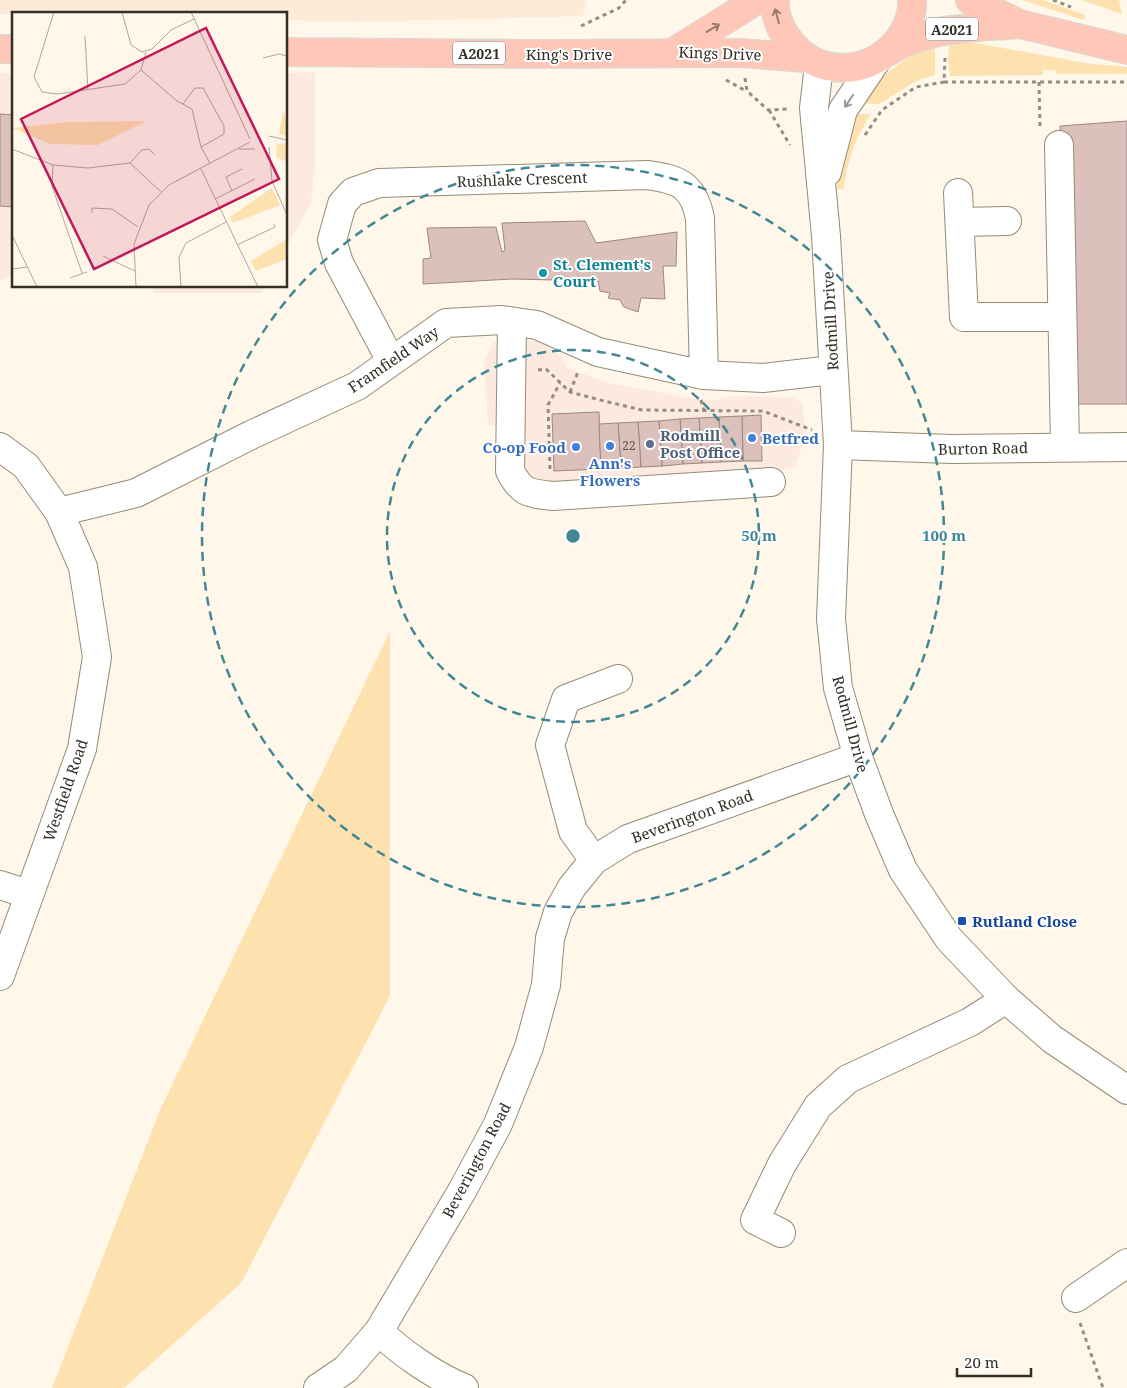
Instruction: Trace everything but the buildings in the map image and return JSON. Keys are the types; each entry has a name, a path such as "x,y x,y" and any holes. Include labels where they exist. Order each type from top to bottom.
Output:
{"main road":[{"name":"Kings Drive","path":"672,53 757,0"},
{"path":"775,0 781,30 795,50 812,61"},
{"path":"882,57 903,35 909,22 912,0"},
{"name":"A2021","path":"970,0 1020,24 1127,50"},
{"name":"A2021","path":"882,57 902,44 946,30 1020,24"},
{"name":"King's Drive","path":"288,52 672,53"},
{"name":"Kings Drive","path":"672,53 741,53 812,61 831,68 854,68 882,57"}],"street":[{"name":"Rodmill Drive","path":"821,193 843,110 882,57"},
{"name":"Rodmill Drive","path":"812,61 838,438 831,619 838,688 858,757 879,814 903,870 949,939 1006,999 1052,1039 1127,1090"},
{"path":"1059,145 1065,446"},
{"name":"Rushlake Crescent","path":"392,361 339,263 332,240 342,204 353,192 379,183 647,175 672,178 685,186 697,200 700,218 704,375"},
{"path":"958,193 962,324 1062,317"},
{"path":"960,222 1007,221"},
{"path":"512,322 510,471 518,486 528,493 553,496 771,482"},
{"name":"Framfield Way","path":"59,512 136,493 251,435 357,386 446,323 512,322 536,325 598,352 704,375 763,378 832,370"},
{"name":"Burton Road","path":"838,438 951,449 1065,446 1127,447"},
{"name":"Westfield Road","path":"0,448 26,466 59,512 83,567 97,657 82,749 28,894 0,976"},
{"path":"594,860 574,831 550,745 566,699 618,679"},
{"name":"Beverington Road","path":"318,1388 346,1369 379,1331 462,1191 498,1124 529,1047 546,985 550,938 558,912 572,887 594,860 628,839 858,757"},
{"path":"0,885 28,894"},
{"path":"781,1233 755,1220 782,1164 818,1106 848,1079 970,1022 1006,999"},
{"path":"1076,1298 1127,1263"},
{"path":"379,1331 388,1340 448,1382 464,1388"}],"path":[{"path":"944,82 945,50"},
{"path":"744,73 747,91 768,110 794,109"},
{"path":"862,142 882,110 916,87 944,82 1127,82"},
{"path":"1039,82 1039,101"},
{"path":"546,370 570,392 642,410 763,411 810,430 838,438"},
{"path":"570,392 577,374"},
{"path":"551,475 548,405 560,383"},
{"path":"704,406 704,411"},
{"path":"1076,1298 1080,1328 1103,1388"}],"shaded area":[{"path":"0,0 587,0 583,16 355,22 288,20 288,12 12,12 12,14 0,14"},
{"path":"1022,0 1043,0 1085,15 1084,20"},
{"path":"1081,0 1119,0 1122,14"},
{"path":"970,42 1091,64 1127,67 1127,74 1056,74 1055,70 1043,70 1043,75 950,76 948,61 949,43"},
{"path":"935,45 935,75 916,81 879,104 860,103 893,68 913,55"},
{"path":"315,72 315,165 311,203 288,244 288,73"},
{"path":"0,73 12,74 12,276 0,280"},
{"path":"854,114 871,114 860,132 853,150 847,169 844,189 837,189 838,171"},
{"path":"152,288 264,288 261,293 154,293"},
{"path":"539,341 561,356 567,368 609,383 690,398 714,400 733,396 792,397 802,403 806,435 795,467 762,475 505,494 501,426 488,425 484,364 493,342"},
{"path":"390,631 390,996 241,1283 124,1388 52,1388 160,1110"}],"place":[{"name":"St. Clement's Court","path":"543,273"},
{"name":"Betfred","path":"752,438"},
{"name":"Rodmill Post Office","path":"650,444"},
{"name":"Ann's Flowers","path":"610,446"},
{"name":"Co-op Food","path":"576,447"},
{"name":"Rutland Close","path":"962,921"}]}
